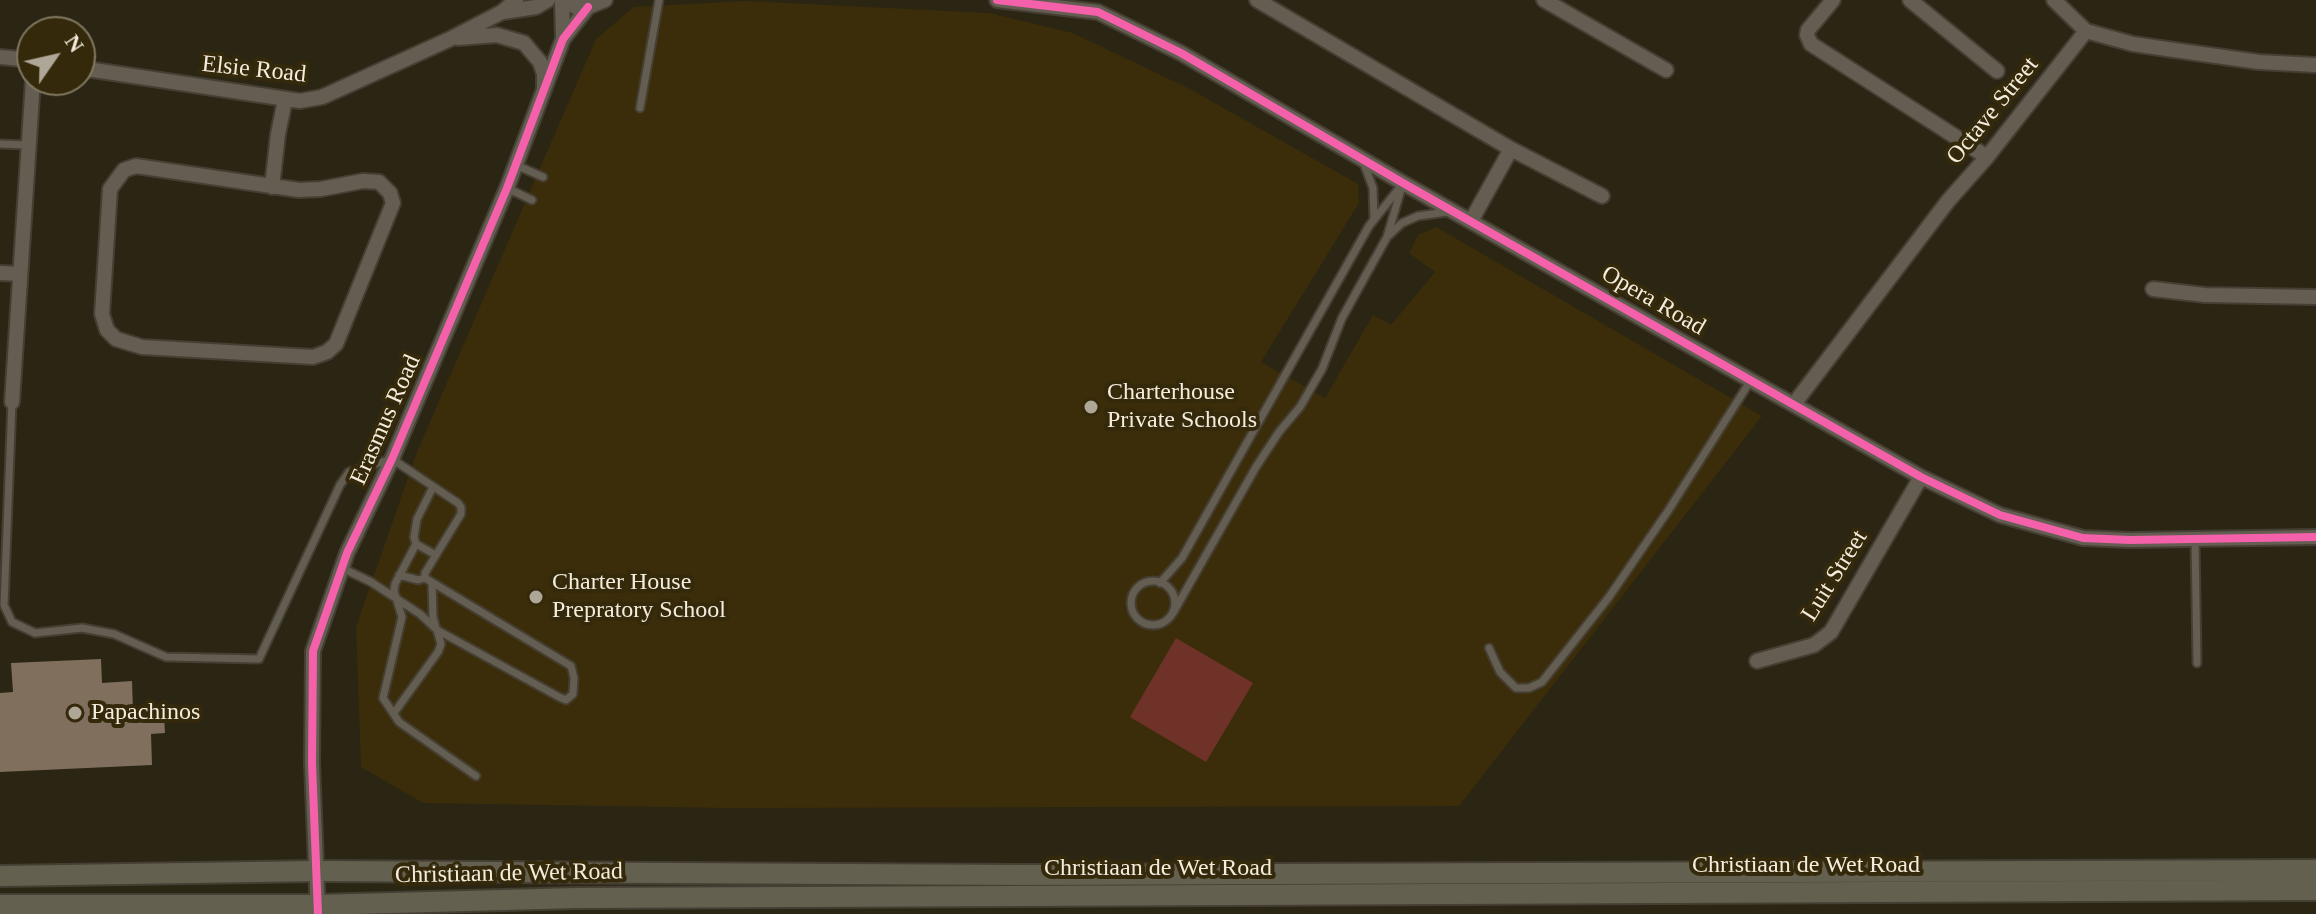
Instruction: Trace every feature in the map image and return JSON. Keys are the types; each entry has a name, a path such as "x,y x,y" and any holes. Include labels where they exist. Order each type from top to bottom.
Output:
{"main road":[{"name":"Christiaan de Wet Road","path":"0,876 317,871 1035,875 2316,870"},
{"name":"Christiaan de Wet Road","path":"0,905 318,909 577,898 2316,890"}],"street":[{"name":"Elsie Road","path":"96,70 285,100 322,97 450,39 502,12 516,0"},
{"name":"Elsie Road","path":"502,12 536,7 548,0"},
{"path":"562,0 576,7 588,7 605,0"},
{"name":"Erasmus Road","path":"562,0 563,39"},
{"name":"Opera Road","path":"997,0 1100,6 1403,183 1921,477 2000,515 2083,538 2316,537"},
{"path":"1257,0 1279,6 1511,149 1602,196"},
{"path":"1544,0 1666,70"},
{"path":"1833,0 1808,30 1811,44 1987,157"},
{"path":"1910,0 1997,71"},
{"path":"2054,0 2086,31 2133,44 2259,62 2316,65"},
{"name":"Erasmus Road","path":"318,909 312,763 313,651 342,568 392,459 507,188 563,39 588,7"},
{"name":"Octave Street","path":"1794,404 1948,201 1987,157 2086,31"},
{"path":"450,39 497,35 524,43 540,62 544,74 543,96"},
{"path":"12,402 32,96"},
{"path":"272,187 285,100"},
{"path":"1471,221 1511,149"},
{"path":"136,166 272,187 321,189 363,181 379,182 390,193 393,203 344,329 336,344 327,352 313,357 142,347 116,339 107,330 102,314 110,189 124,170 136,166"},
{"path":"0,273 20,274"},
{"path":"2153,289 2205,295 2316,297"},
{"name":"Luit Street","path":"1757,661 1814,645 1831,632 1921,477"}],"lane":[{"path":"640,108 659,0"},
{"path":"0,144 29,145"},
{"path":"1362,158 1373,188 1374,220"},
{"path":"516,165 543,177"},
{"path":"1160,583 1182,558 1374,220 1403,183"},
{"path":"1173,613 1175,606 1171,591 1160,583 1146,583 1132,597 1136,617 1148,625 1162,623 1173,613 1256,467 1300,407 1322,369 1342,318 1387,237 1403,183"},
{"path":"507,188 532,200"},
{"path":"1387,237 1402,223 1418,216 1454,211"},
{"path":"1489,648 1500,672 1516,688 1529,688 1542,682 1618,585 1751,380"},
{"path":"12,402 4,605 12,622 35,633 82,628 114,634 166,657 259,659 340,485 349,472 392,459 458,503 461,507 457,522 436,555 429,581 433,617 441,644 394,713"},
{"path":"433,487 417,519 416,544 394,591 402,617 382,692 386,704 399,722 476,776"},
{"path":"2195,539 2197,663"},
{"path":"416,544 436,555"},
{"path":"342,568 371,582 437,630 559,697 566,700 573,694 571,666 429,581 399,575"}],"shaded area":[{"name":"Charterhouse Private Schools","path":"746,1 989,13 1073,33 1190,89 1358,184 1359,203 1261,362 1325,398 1373,315 1391,325 1435,272 1409,253 1418,235 1436,227 1762,416 1459,806 729,808 423,803 361,767 356,627 417,452 596,39 634,7"},
{"path":"1176,638 1253,683 1206,762 1130,717"}],"building":[{"name":"Papachinos","path":"101,659 102,683 132,681 133,711 150,710 150,717 164,716 165,733 151,734 152,765 0,772 0,693 13,692 11,663"}],"cycle path":[{"path":"997,0 1098,12 1181,53 1403,183 1921,477 2000,515 2083,538 2316,537"},
{"path":"318,914 312,763 313,651 347,553 392,459 507,188 563,39 588,7"}],"place":[{"name":"Charterhouse Private Schools","path":"1091,407"},
{"name":"Charter House Prepratory School","path":"536,597"},
{"name":"Papachinos","path":"75,713"}]}
